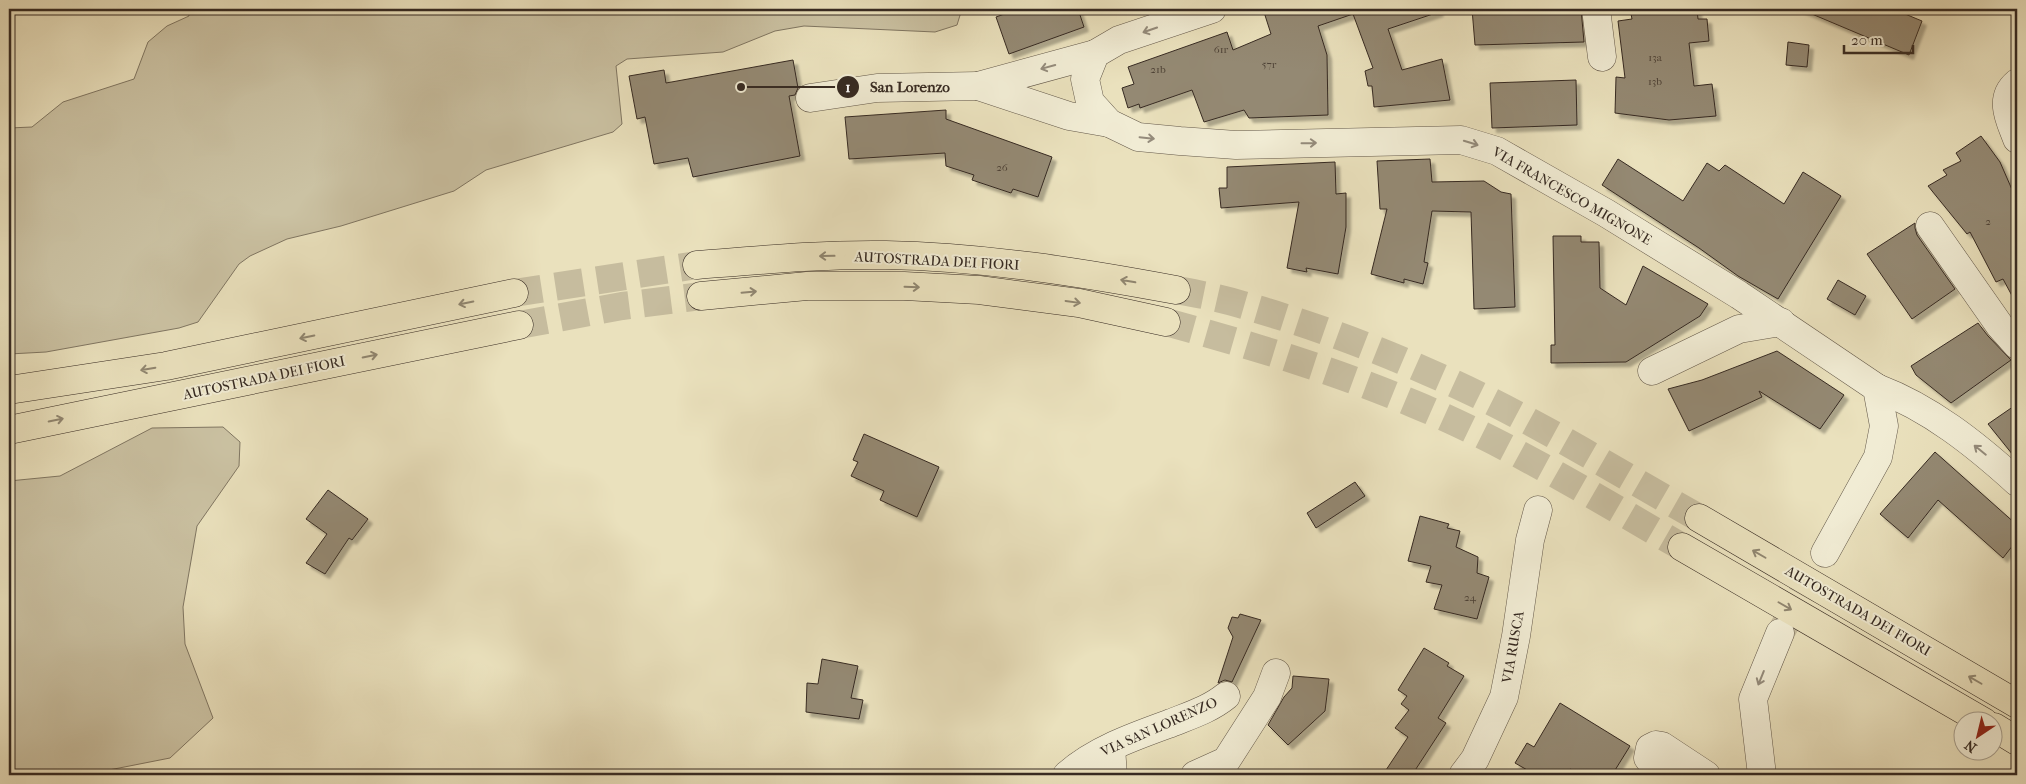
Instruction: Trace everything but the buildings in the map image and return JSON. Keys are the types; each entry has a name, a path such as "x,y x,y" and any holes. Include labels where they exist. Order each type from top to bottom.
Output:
{"highway":[{"name":"AUTOSTRADA DEI FIORI","path":"697,265 796,256 886,256 981,261 1081,272 1176,290"},
{"name":"AUTOSTRADA DEI FIORI","path":"701,296 807,286 904,286 979,290 1079,303 1166,322"},
{"path":"9,390 166,366 514,293"},
{"name":"AUTOSTRADA DEI FIORI","path":"9,430 519,325"},
{"name":"AUTOSTRADA DEI FIORI","path":"1699,518 2017,704"},
{"path":"1682,546 1967,712"},
{"path":"2004,733 2017,740"}],"street":[{"name":"VIA FRANCESCO MIGNONE","path":"810,98 877,88 978,86 1095,54 1119,40 1212,9"},
{"path":"1596,9 1602,57"},
{"name":"VIA FRANCESCO MIGNONE","path":"1095,54 1084,79 1090,102 1109,123"},
{"path":"2017,82 2008,93 2006,103 2017,139"},
{"name":"VIA FRANCESCO MIGNONE","path":"978,86 1069,116 1109,123 1138,137 1236,145 1461,140 1497,150 1606,213 1781,322 1877,388 1904,398 1960,434 2017,482"},
{"path":"1930,226 2000,326 2017,345"},
{"path":"1652,371 1739,329 1781,322"},
{"path":"1825,552 1878,457 1884,426 1877,388"},
{"name":"VIA RUSCA","path":"1463,775 1475,760 1504,697 1516,636 1530,540 1538,510"},
{"path":"1762,775 1753,699 1780,633"},
{"path":"1195,775 1226,761 1267,697 1276,673"},
{"name":"VIA SAN LORENZO","path":"1067,775 1079,764 1111,748 1208,708 1226,696"},
{"path":"1661,775 1648,754 1650,748 1656,745 1662,746 1706,775"},
{"path":"1111,748 1113,775"}],"shaded area":[{"path":"188,9 959,9 961,12 957,25 935,32 804,26 775,31 723,52 627,59 616,66 622,124 613,132 486,170 454,191 341,226 287,239 250,256 239,264 198,322 179,328 46,352 9,354 9,128 32,127 63,102 134,79 148,42 167,26 189,16"},
{"path":"223,427 240,442 239,466 197,526 183,607 185,644 213,718 170,758 104,771 101,775 9,775 9,481 60,476 152,428"}],"tunnel":[{"path":"514,293 697,265"},
{"path":"1176,290 1226,300 1290,319 1405,362 1463,388 1532,423 1699,518"},
{"path":"519,325 622,306 701,296"},
{"path":"1166,322 1292,359 1353,380 1449,419 1517,453 1682,547"},
{"path":"1781,632 1825,553"}],"place":[{"name":"San Lorenzo","path":"741,87"}]}
